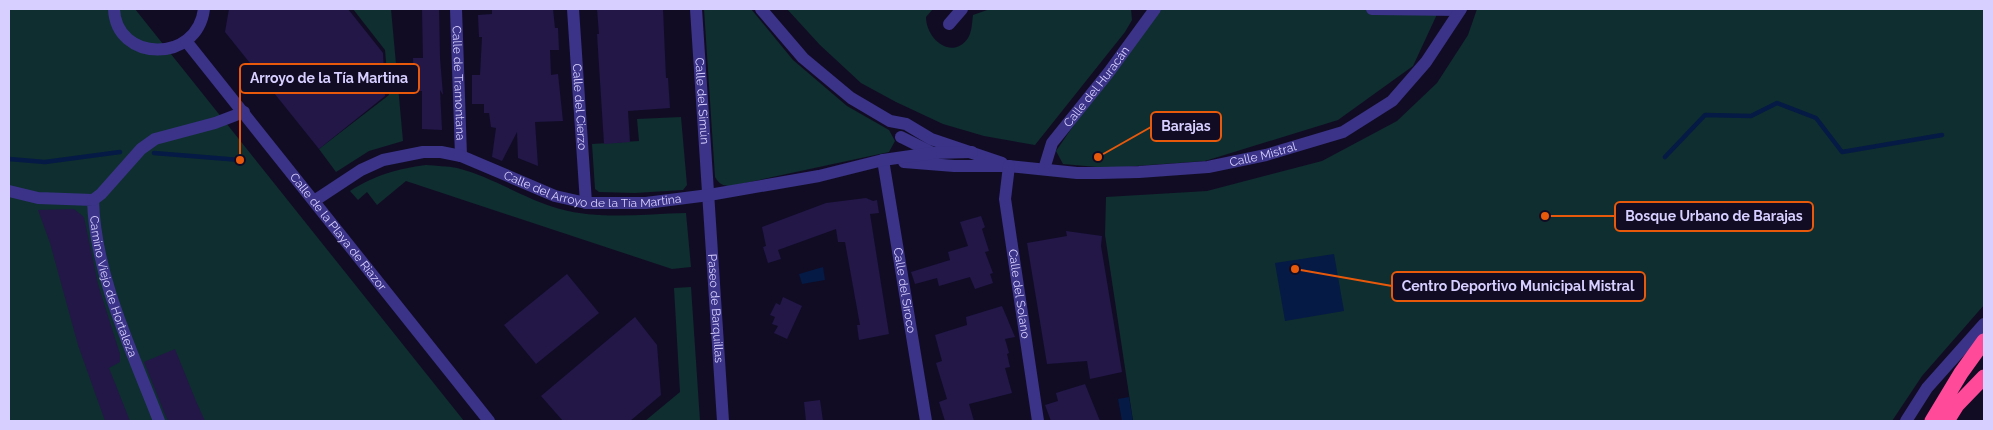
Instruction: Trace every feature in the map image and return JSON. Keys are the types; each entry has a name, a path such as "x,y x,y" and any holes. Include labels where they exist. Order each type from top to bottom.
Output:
{"highway":[{"path":"1932,421 1961,373 1984,341"},
{"path":"1947,421 1957,405 1984,377"}],"street":[{"path":"114,9 119,27 129,39 142,47 157,50 172,48 186,41 194,33 204,9"},
{"name":"Calle de Tramontana","path":"456,9 461,156"},
{"name":"Calle del Cierzo","path":"573,9 586,203"},
{"name":"Calle del Simún","path":"696,9 709,195"},
{"path":"761,9 803,58 851,98 890,121 906,124 932,139 1009,166"},
{"path":"948,24 962,9"},
{"name":"Calle del Huracán","path":"1044,168 1052,143 1109,72 1155,9"},
{"path":"1372,9 1460,9"},
{"name":"Calle Mistral","path":"1009,166 1044,168 1077,173 1099,173 1139,172 1208,166 1266,155 1343,132 1392,101 1426,62 1460,9"},
{"name":"Calle de la Playa de Riazor","path":"186,41 489,421"},
{"path":"93,200 101,194 141,148 155,139 215,123 244,112"},
{"path":"890,121 901,137 954,166"},
{"path":"882,160 898,154 901,137"},
{"name":"Calle del Arroyo de la Tía Martina","path":"314,201 361,170 383,160 423,152 441,152 461,156 555,196 586,203 646,203 709,195 818,176 882,160"},
{"path":"882,160 932,153 972,152"},
{"path":"882,160 954,166 1009,166"},
{"name":"Calle del Siroco","path":"882,160 926,421"},
{"name":"Calle del Solano","path":"1009,166 1005,199 1038,421"},
{"name":"Camino Viejo de Hortaleza","path":"9,191 38,198 93,200 93,218 115,309 159,421"},
{"name":"Paseo de Barquillas","path":"709,195 723,421"},
{"path":"1906,421 1927,388 1984,324"}],"green space":[{"path":"9,9 135,9 464,421 9,421"},
{"path":"353,9 391,9 403,141 369,151 336,172 319,149 389,95 385,50"},
{"path":"704,9 751,9 793,60 847,106 889,130 895,141 889,152 731,186 720,183 715,177"},
{"path":"787,9 933,9 926,17 930,33 941,44 955,48 962,45 968,38 973,15 990,9 1131,9 1132,20 1125,32 1035,145 984,136 943,124 861,83 820,45"},
{"path":"1154,9 1439,10 1413,66 1338,120 1205,161 1108,168 1063,164 1056,151"},
{"path":"1477,9 1984,9 1984,305 1922,376 1892,421 1133,421 1105,235 1106,197 1207,191 1322,161 1397,121 1437,83 1468,35"},
{"path":"681,117 687,185 683,190 635,193 599,192 595,189 592,144 639,141 637,119"},
{"path":"426,165 453,167 470,172 547,205 575,212 623,216 686,213 691,267 672,269 406,181 377,205 367,192 358,200 350,191 387,173"},
{"path":"691,287 700,421 645,421 680,392 674,288"}],"water":[{"path":"1334,254 1344,311 1285,321 1275,263"},
{"path":"823,267 825,280 802,284 799,274"},
{"path":"1129,397 1133,421 1122,421 1118,399"}],"building":[{"path":"229,9 348,9 383,53 385,96 319,149 225,32"},
{"path":"422,9 439,9 443,95 440,90 442,130 422,129 422,91 414,91 413,58 423,58"},
{"path":"492,9 553,9 555,28 558,28 559,50 550,50 551,75 558,74 563,121 535,122 538,166 518,158 517,132 502,161 492,157 496,128 491,127 489,113 484,113 484,104 472,104 472,75 480,75 482,37 479,37 478,15 492,14"},
{"path":"597,9 663,9 666,78 668,78 670,108 628,111 630,142 604,144"},
{"path":"866,198 873,201 877,200 879,213 870,214 889,334 859,340 857,325 860,325 845,242 838,242 836,229 778,250 781,259 768,263 763,247 766,246 762,227 826,203"},
{"path":"74,209 84,217 98,284 120,354 120,362 109,368 130,421 105,421 78,345 50,243 38,210"},
{"path":"981,216 985,227 982,229 989,251 985,252 993,273 990,274 993,283 975,289 970,277 939,286 937,278 915,284 911,272 950,260 948,252 968,246 960,222"},
{"path":"1066,231 1102,236 1101,246 1122,372 1090,379 1087,361 1047,364 1027,243 1067,236"},
{"path":"567,274 599,313 536,364 504,325"},
{"path":"783,297 802,306 787,339 774,333 778,326 772,324 775,317 770,315 776,303 780,305"},
{"path":"1002,306 1015,337 1005,339 1010,367 1005,368 1012,393 969,404 974,421 945,421 939,402 947,399 936,363 942,361 935,335 967,325 966,317"},
{"path":"635,317 657,345 661,395 630,421 563,421 541,396"},
{"path":"175,349 205,421 168,421 164,412 144,362"},
{"path":"1085,384 1100,421 1051,421 1045,405 1058,401 1056,393"},
{"path":"820,400 823,421 806,421 804,402"}],"waterway":[{"path":"1665,157 1705,115 1751,116 1777,103 1816,118 1842,152 1942,135"},
{"path":"9,159 45,162 120,152"},
{"path":"154,153 240,160"}],"place":[{"name":"Barajas","path":"1098,157"},
{"name":"Arroyo de la Tía Martina","path":"240,160"},
{"name":"Bosque Urbano de Barajas","path":"1545,216"},
{"name":"Centro Deportivo Municipal Mistral","path":"1295,269"}]}
